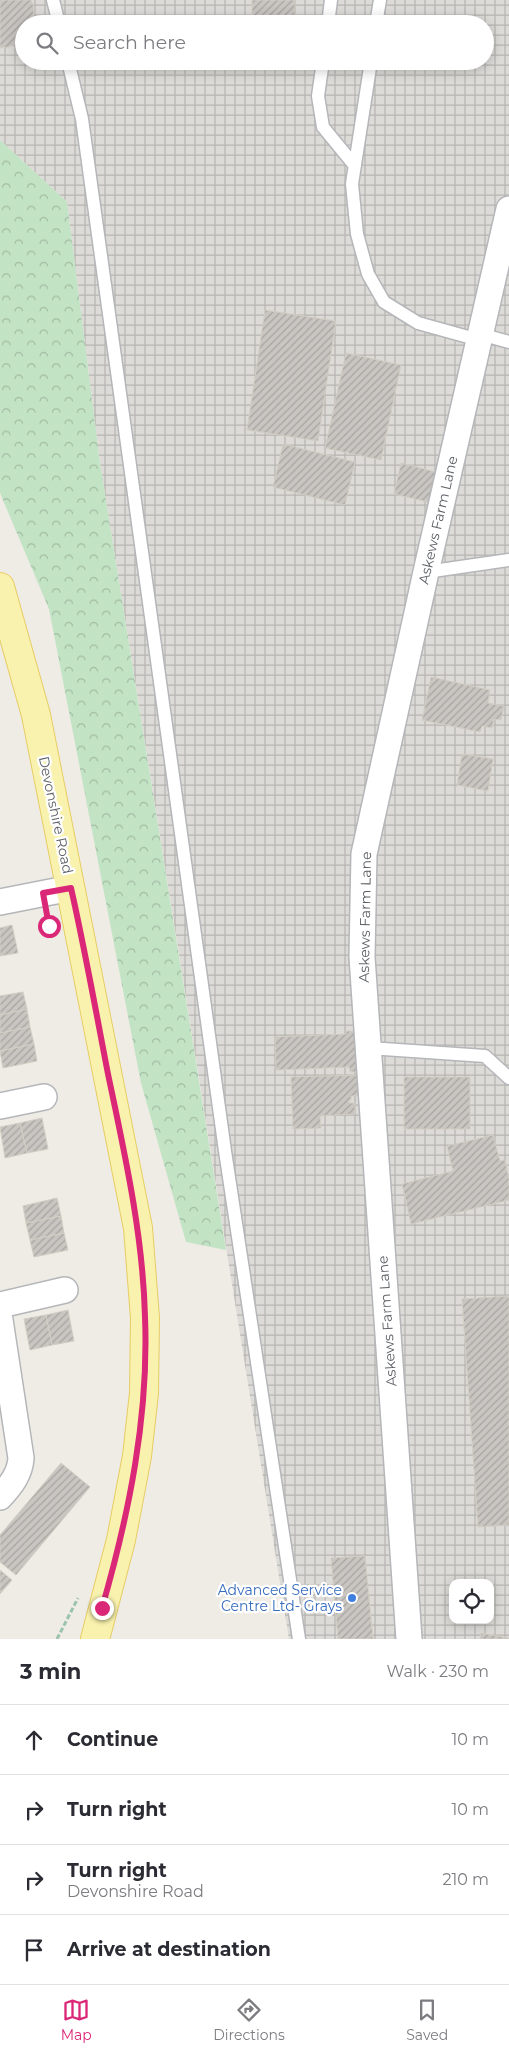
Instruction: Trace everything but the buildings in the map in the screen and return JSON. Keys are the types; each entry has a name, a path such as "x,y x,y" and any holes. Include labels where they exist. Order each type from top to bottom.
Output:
{"main road":[{"name":"Devonshire Road","path":"0,586 36,714 71,888 138,1228 146,1318 144,1393 137,1456 121,1540 91,1602 83,1639"},
{"name":"Devonshire Road","path":"91,1602 95,1639"}],"street":[{"name":"Askews Farm Lane","path":"409,1639 362,956 364,854 509,209"},
{"path":"0,902 71,888"},
{"path":"0,1106 44,1097"},
{"path":"0,1305 66,1290"},
{"path":"0,1320 21,1458 14,1480 0,1497"}],"lane":[{"path":"53,0 57,15"},
{"path":"329,15 331,0"},
{"path":"378,15 380,0"},
{"path":"70,70 82,119 226,1160 299,1639"},
{"path":"321,70 318,96 323,127 354,166"},
{"path":"370,70 352,184 357,234 368,274 384,302 418,323 509,342"},
{"path":"426,572 509,560"},
{"path":"369,1048 485,1056 509,1078"}],"path":[{"path":"43,893 49,926 54,934"},
{"path":"57,1639 91,1602"}],"shaded area":[{"path":"0,0 509,0 509,1639 289,1639 100,463 67,202 0,140"}],"green space":[{"path":"0,140 67,202 100,463 226,1250 186,1242 141,1083 49,609 0,493"}],"place":[{"name":"Advanced Service Centre Ltd- Grays","path":"352,1598"}],"route":[{"path":"49,926 43,893 71,888 138,1228 146,1318 144,1393 137,1456 121,1540 102,1608"}]}
